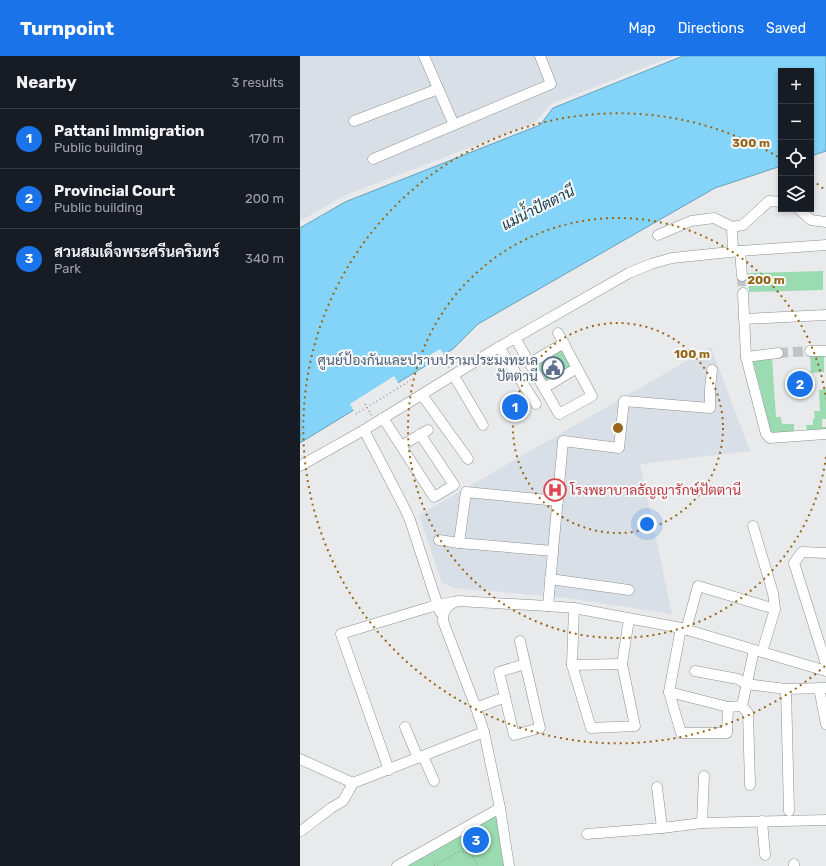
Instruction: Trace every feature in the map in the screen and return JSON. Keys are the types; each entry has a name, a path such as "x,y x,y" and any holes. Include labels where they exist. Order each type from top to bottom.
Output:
{"street":[{"path":"424,56 454,126"},
{"path":"373,159 551,84 540,56"},
{"path":"354,121 438,89"},
{"path":"658,235 691,221 714,218 732,227 743,225 769,201 778,202"},
{"path":"802,212 811,220 826,222"},
{"path":"732,227 742,276"},
{"path":"300,466 364,430 515,338 629,273 651,264 672,258 736,251 826,245"},
{"path":"743,293 746,356 766,434 770,438 826,434"},
{"path":"744,319 826,315"},
{"path":"515,338 559,414 592,396 558,332"},
{"path":"530,363 564,343"},
{"path":"499,348 536,404"},
{"path":"810,351 826,351"},
{"path":"746,356 778,353"},
{"path":"544,388 577,368"},
{"path":"548,606 563,441 619,448 624,401 710,408 712,370"},
{"path":"454,376 483,425"},
{"path":"422,395 468,459"},
{"path":"379,421 401,446 434,497 454,485 424,432 401,446"},
{"path":"364,430 410,520 443,621 484,732 500,808 509,866"},
{"path":"459,543 466,492 558,501"},
{"path":"742,706 746,684 775,609 773,593 753,526"},
{"path":"439,540 553,551"},
{"path":"826,553 802,552 794,563 826,664"},
{"path":"550,579 629,590"},
{"path":"728,707 728,732 681,733 669,692 683,629 698,586 775,609"},
{"path":"389,770 341,634 453,602 458,601 574,608 683,629 826,671"},
{"path":"443,621 445,610 453,602"},
{"path":"574,608 572,665 591,728 634,726 622,664 630,619"},
{"path":"520,641 540,728 514,734 499,672 525,664"},
{"path":"572,665 622,664"},
{"path":"695,671 738,679 746,684 786,689 822,688 826,724"},
{"path":"786,689 789,811"},
{"path":"669,692 728,707 742,706"},
{"path":"476,708 505,697"},
{"path":"742,706 748,713 750,785"},
{"path":"405,727 434,781"},
{"path":"301,831 331,808 343,801 353,784 484,732"},
{"path":"300,759 353,784"},
{"path":"702,824 704,776"},
{"path":"657,787 662,828"},
{"path":"397,866 500,808"},
{"path":"587,834 702,824 826,820"},
{"path":"762,822 766,855"}],"path":[{"path":"443,356 454,376"},
{"path":"356,414 411,380"},
{"path":"365,404 379,421"},
{"path":"434,866 462,851 471,854 476,861 477,866"}],"shaded area":[{"path":"300,56 674,56 551,104 534,123 343,196 300,221"},
{"name":"โรงพยาบาลธัญญารักษ์ปัตตานี","path":"711,347 750,451 640,464 672,614 559,597 454,588 442,583 419,515"}],"green space":[{"path":"823,271 823,290 749,292 748,273"},
{"path":"562,349 573,368 545,384 535,365"},
{"path":"824,355 824,372 811,373 810,356"},
{"path":"772,358 776,417 781,417 782,424 794,424 794,432 771,432 753,361"},
{"path":"826,389 826,419 822,419 822,427 826,427 826,430 807,431 806,425 813,425 813,419 815,418 814,411 820,411 819,390"},
{"path":"498,814 506,866 404,866"}],"water":[{"name":"แม่น้ำปัตตานี","path":"683,56 826,56 826,151 814,155 814,68 778,68 778,167 715,188 478,324 453,349 300,443 300,228 345,202 540,125 553,108"}],"pier":[{"path":"440,349 444,355 427,365 423,359"},
{"path":"394,376 399,384 354,411 350,404"}],"tunnel":[{"path":"742,276 743,293"},
{"path":"778,353 810,351"}],"place":[{"name":"ศูนย์ป้องกันและปราบปรามประมงทะเล ปัตตานี","path":"553,368"},
{"name":"Provincial Court","path":"800,384"},
{"name":"Pattani Immigration","path":"515,407"},
{"name":"โรงพยาบาลธัญญารักษ์ปัตตานี","path":"555,490"},
{"name":"สวนสมเด็จพระศรีนครินทร์","path":"476,840"}]}
